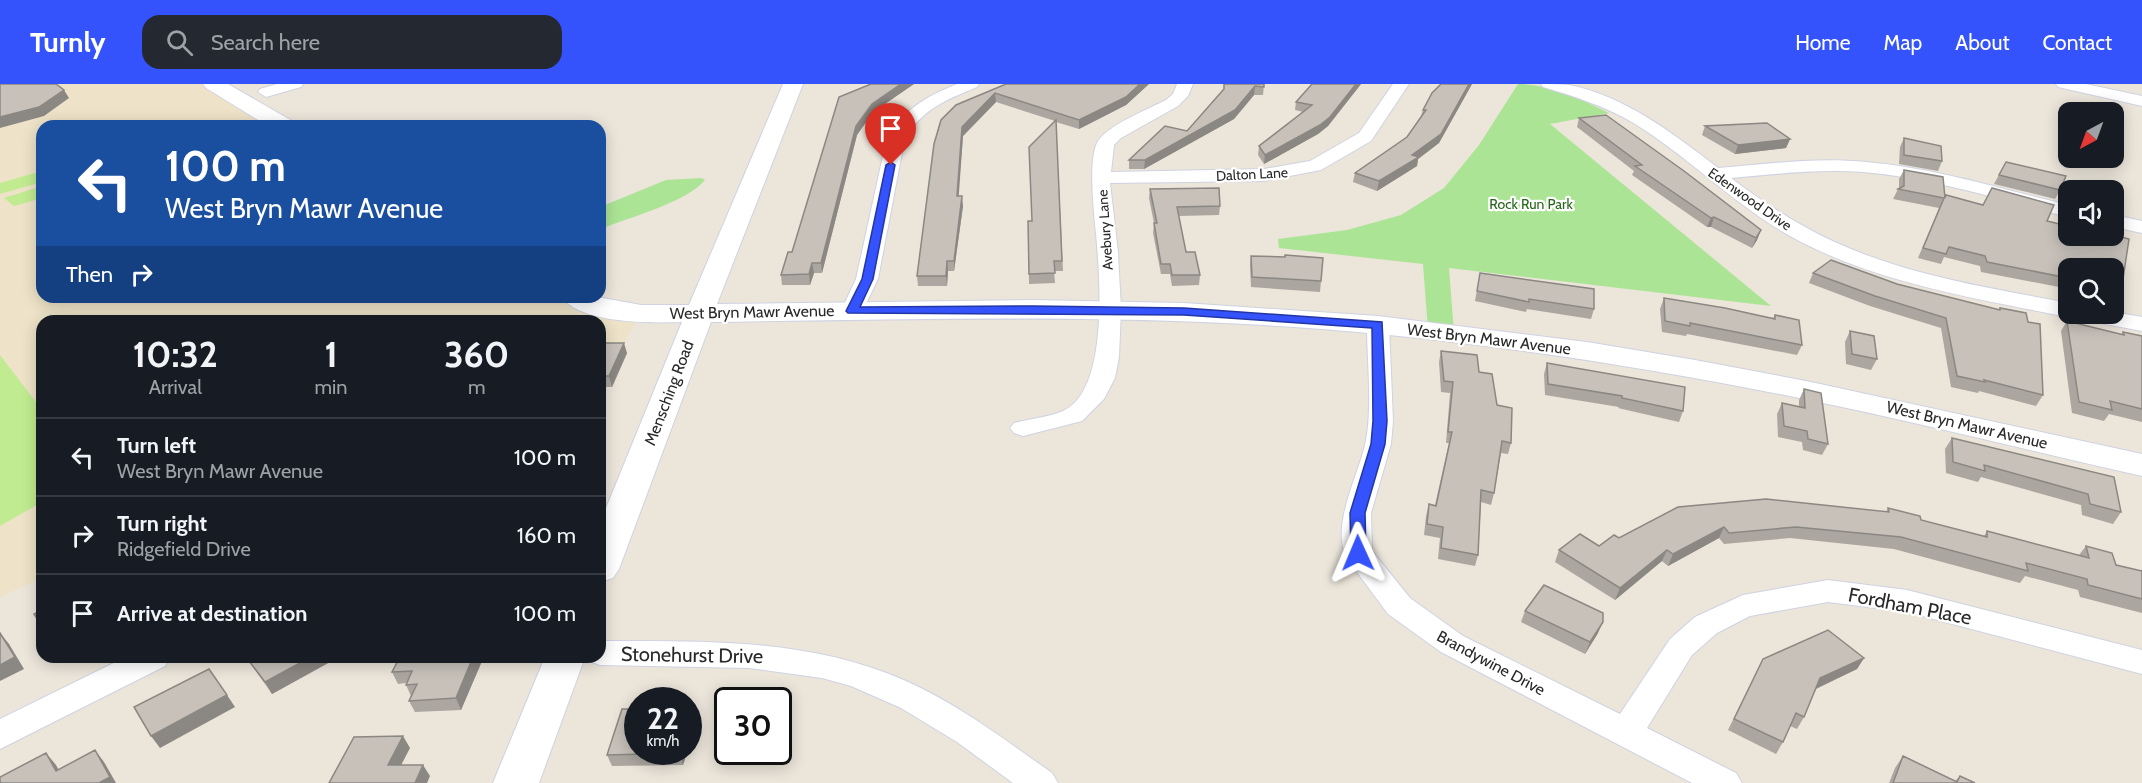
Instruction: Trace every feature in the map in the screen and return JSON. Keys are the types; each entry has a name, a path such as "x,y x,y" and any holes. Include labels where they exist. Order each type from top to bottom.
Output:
{"street":[{"path":"213,84 274,120"},
{"path":"266,92 295,84"},
{"name":"Mensching Road","path":"609,526 793,84"},
{"path":"852,311 867,279 895,142 901,128 921,107 971,84"},
{"name":"Avebury Lane","path":"1023,428 1073,416 1095,394 1103,378 1107,357 1110,310 1102,178 1105,144 1115,134 1172,103 1180,96 1185,84"},
{"name":"Dalton Lane","path":"1102,178 1264,176 1315,166 1365,137 1401,84"},
{"name":"Edenwood Drive","path":"1549,84 1610,104 1637,118 1762,210 1798,233 1840,252 1883,268 1952,287 2058,308"},
{"path":"2064,84 2142,101"},
{"path":"1714,174 1820,165 1883,169 1928,177 2058,209"},
{"path":"2124,223 2142,227"},
{"name":"West Bryn Mawr Avenue","path":"587,303 592,306 641,314 1110,310 1248,315 1378,325 1587,351 1707,371 1811,391 2142,465"},
{"path":"2124,321 2142,324"},
{"name":"Brandywine Drive","path":"1378,325 1379,432 1373,464 1358,513 1358,553 1386,592 1426,628 1452,644 1724,783"},
{"name":"Fordham Place","path":"1626,733 1681,647 1706,624 1743,606 1828,591 1926,605 2142,662"},
{"name":"Stonehurst Drive","path":"606,653 729,652 777,657 835,669 892,689 922,704 1040,783"},
{"path":"0,735 142,663"},
{"path":"516,783 564,663"}],"shaded area":[{"path":"0,84 215,84 276,120 36,120 36,303 599,303 641,314 622,346 606,347 606,315 36,315 36,581 0,597"}],"green space":[{"name":"Rock Run Park","path":"1518,84 1553,89 1609,113 1550,124 1771,306 1449,268 1454,333 1428,330 1423,264 1279,248 1278,239 1347,230 1401,215 1444,188 1479,145"},
{"path":"36,173 36,184 0,194 0,183"},
{"path":"701,178 705,180 696,188 671,202 606,227 606,205 666,180"},
{"path":"36,188 36,200 14,206 4,198"},
{"path":"0,355 36,402 36,505 0,526"}],"building":[{"path":"0,84 56,84 64,90 39,107 0,117"},
{"path":"871,84 901,84 872,104 856,126 821,263 812,263 809,274 781,275 788,252 792,252 839,97"},
{"path":"1006,84 1140,84 1126,97 1079,120 995,93 962,127 957,196 962,196 954,261 947,261 946,276 917,276 934,144 941,120 956,105"},
{"path":"1224,84 1264,84 1264,87 1255,86 1235,110 1145,160 1129,160 1165,126 1187,131 1224,89"},
{"path":"1312,84 1356,84 1330,117 1320,125 1265,155 1259,146 1312,105 1296,102"},
{"path":"1441,84 1469,84 1441,134 1412,155 1419,157 1379,181 1355,173 1407,137 1426,110 1423,110 1432,93"},
{"path":"1606,115 1761,230 1756,238 1714,217 1711,218 1635,166 1642,165 1579,118"},
{"path":"1056,120 1062,261 1054,261 1055,273 1029,274 1028,221 1032,221 1029,147"},
{"path":"1767,123 1790,139 1738,145 1705,126"},
{"path":"1904,138 1941,146 1942,161 1904,155"},
{"path":"2006,162 2066,176 2064,180 2058,180 2058,190 1999,175"},
{"path":"1904,170 1943,177 1945,198 1946,195 1983,205 1992,188 2054,205 2047,221 2058,224 2058,246 2124,246 2124,238 2129,239 2124,272 2124,258 2058,258 2058,276 1987,262 1985,256 1949,247 1946,254 1923,248 1944,198 1898,189 1904,186"},
{"path":"1219,188 1220,206 1177,207 1186,252 1195,252 1200,275 1172,275 1170,264 1161,264 1154,223 1157,223 1150,189"},
{"path":"1285,255 1323,258 1321,281 1252,277 1251,256 1285,257"},
{"path":"1831,260 1897,284 2000,310 2000,308 2026,313 2028,322 2040,324 2043,395 1984,380 1985,382 1957,376 1946,318 1875,296 1813,273"},
{"path":"1480,273 1594,289 1594,309 1529,299 1529,302 1477,291"},
{"path":"1664,298 1775,319 1775,315 1799,320 1802,345 1690,323 1690,326 1665,321"},
{"path":"2067,324 2079,324 2124,335 2123,332 2142,336 2142,409 2110,401 2112,410 2079,402"},
{"path":"1850,331 1874,336 1877,359 1852,354"},
{"path":"606,343 624,343 609,376 606,376"},
{"path":"1441,351 1477,355 1479,372 1492,374 1497,405 1512,408 1511,443 1502,441 1494,493 1481,490 1478,555 1441,548 1443,527 1427,524 1429,504 1436,506 1452,432 1448,432 1453,382 1444,381"},
{"path":"1547,363 1685,387 1683,411 1622,398 1622,396 1548,384"},
{"path":"1804,389 1821,393 1828,444 1808,439 1807,431 1784,426 1782,403 1805,408"},
{"path":"1952,438 2114,477 2121,512 2090,504 2088,494 1984,465 1985,471 1953,462"},
{"path":"1766,499 1889,512 1888,508 1920,516 1921,520 1987,537 1987,531 2089,558 2086,546 2112,553 2116,565 2142,571 2142,599 2088,585 2087,579 2026,563 2028,571 1901,537 1796,527 1729,533 1724,527 1673,554 1667,550 1620,588 1559,550 1580,534 1599,546 1614,535 1619,538 1678,507"},
{"path":"1544,585 1603,613 1603,622 1590,642 1525,611"},
{"path":"1828,630 1864,658 1820,678 1804,717 1796,713 1783,742 1734,719 1763,659"},
{"path":"0,633 15,657 0,665"},
{"path":"251,663 300,663 265,682"},
{"path":"397,663 471,663 456,698 409,701 417,684 406,685 412,671 392,672"},
{"path":"209,669 227,695 151,736 134,707"},
{"path":"622,709 624,709 624,755 607,755"},
{"path":"403,736 388,765 423,765 415,783 329,783 354,737"},
{"path":"95,750 110,777 99,783 1,783 0,781 0,777 46,753 56,771"},
{"path":"1903,756 1957,782 1960,776 1975,783 1893,783"}],"route":[{"path":"891,165 867,279 852,311 1033,309 1184,312 1378,325 1380,421 1378,444 1358,513 1358,553"}]}
